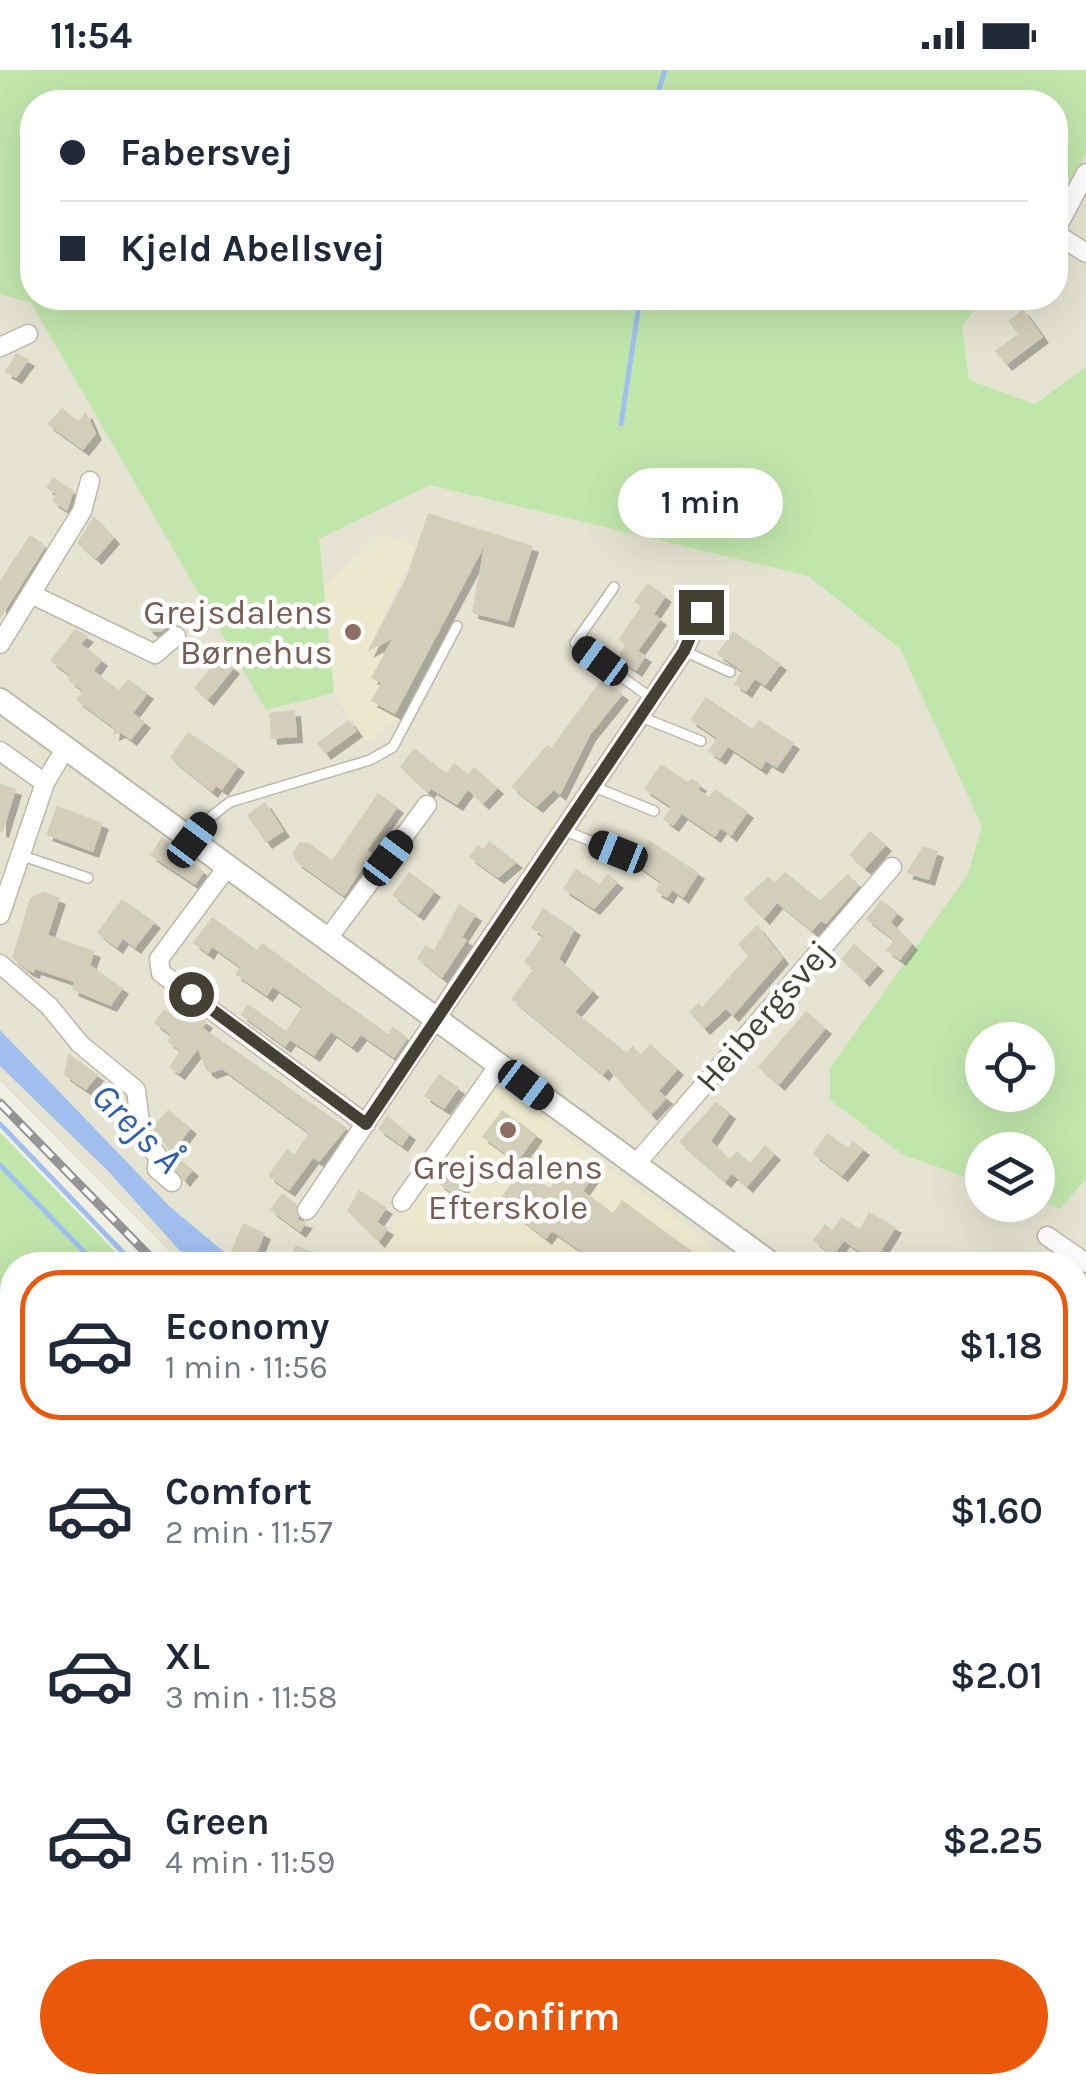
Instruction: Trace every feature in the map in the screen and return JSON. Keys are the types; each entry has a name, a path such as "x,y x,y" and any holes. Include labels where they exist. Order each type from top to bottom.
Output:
{"street":[{"path":"1068,207 1086,173"},
{"path":"0,348 28,334"},
{"path":"0,644 82,511 90,481"},
{"path":"33,596 155,654 176,636"},
{"path":"307,1210 684,651 701,612"},
{"path":"0,700 756,1252"},
{"path":"0,914 45,783 66,747"},
{"path":"0,751 45,783"},
{"path":"329,937 428,805"},
{"path":"228,866 158,959 162,972 366,1124"},
{"name":"Heibergsvej","path":"635,1165 892,867"},
{"path":"0,964 49,1006 80,1044 136,1090 142,1139 158,1156 157,1169 172,1182"},
{"path":"402,1202 499,1065"},
{"path":"1047,1236 1070,1252"}],"lane":[{"path":"614,587 575,643 650,698"},
{"path":"192,840 208,818 230,802 370,760 392,746 457,626"},
{"path":"684,651 730,672"},
{"path":"638,716 700,741"},
{"path":"592,786 654,811"},
{"path":"564,830 618,852"},
{"path":"20,855 88,878"}],"shaded area":[{"path":"1086,154 1086,367 1035,404 969,380 962,326 975,310 1068,310 1068,184"},
{"path":"0,294 20,300 20,310 39,310 319,539 428,485 808,576 900,649 983,826 969,874 830,1068 903,1155 965,1177 965,1222 1055,1222 1055,1207 1060,1209 1086,1179 1086,1252 170,1252 0,1081"},
{"name":"Grejsdalens Børnehus","path":"382,535 417,547 373,640 420,664 396,719 367,742 334,693 324,586"},
{"name":"Grejsdalens Efterskole","path":"493,1083 706,1240 717,1252 377,1252"}],"green space":[{"path":"0,70 1086,70 1086,154 1068,184 1068,90 20,90 20,300 0,294"},
{"path":"35,310 975,310 962,326 969,380 1035,404 1086,367 1086,1179 1060,1209 1055,1207 1055,1132 965,1132 965,1177 903,1155 830,1100 830,1068 968,874 982,826 900,649 808,576 429,485 319,539 334,693 266,710"},
{"path":"0,1132 115,1252 0,1252"}],"water":[{"path":"0,1030 170,1207 224,1252 181,1252 109,1172 0,1066"}],"building":[{"path":"1024,310 1043,337 1006,365 995,351 1018,334 1008,321"},
{"path":"16,353 29,360 16,378 5,372"},
{"path":"62,408 78,421 86,412 96,434 83,450 47,424"},
{"path":"53,477 74,491 67,511 52,501 56,494 46,488"},
{"path":"428,513 533,546 508,622 472,613 484,547 395,714 371,701 381,683 371,678 392,639 367,652 407,576"},
{"path":"94,516 114,538 96,559 77,543"},
{"path":"30,535 46,546 0,619 0,581"},
{"path":"647,583 666,596 654,614 661,619 638,651 646,656 636,671 617,658 626,645 618,640 641,606 634,602"},
{"path":"157,606 166,610 170,619 166,628 157,632 148,628 144,619 148,610"},
{"path":"75,629 88,636 81,644 102,660 94,671 119,690 128,679 148,693 133,713 145,722 131,740 120,732 113,735 114,728 76,700 83,691 68,680 71,676 50,661"},
{"path":"733,631 781,664 765,686 755,679 746,692 734,684 742,671 717,654"},
{"path":"220,656 234,668 208,700 194,688"},
{"path":"602,679 623,694 590,735 560,795 554,790 537,807 511,787 547,745 551,748"},
{"path":"706,697 753,729 759,720 794,743 777,768 766,761 761,769 728,747 720,759 708,751 717,738 690,720"},
{"path":"295,710 297,737 271,739 269,713"},
{"path":"349,720 357,731 325,754 317,743"},
{"path":"188,732 239,766 222,790 216,786 212,792 170,758"},
{"path":"414,748 446,773 454,763 468,774 474,767 498,788 483,804 468,790 457,805 431,789 428,793 400,767"},
{"path":"661,764 688,782 691,778 709,797 715,789 748,812 731,836 721,828 715,837 682,814 673,826 663,819 671,807 644,789"},
{"path":"0,784 16,789 3,832 0,831"},
{"path":"378,793 398,807 367,850 372,854 344,896 296,862 293,852 300,842 309,843 332,860"},
{"path":"265,802 284,831 266,843 247,815"},
{"path":"57,806 103,823 93,852 46,835"},
{"path":"870,831 886,845 865,869 849,855"},
{"path":"162,837 204,872 195,885 150,855"},
{"path":"649,840 699,873 683,898 672,890 667,898 655,891 661,882 633,863"},
{"path":"489,841 517,862 498,878 469,857 478,845 483,849"},
{"path":"923,846 938,851 929,880 906,873"},
{"path":"576,869 600,884 607,874 618,882 594,909 563,889"},
{"path":"409,872 435,891 418,915 392,895"},
{"path":"785,872 820,900 848,874 859,886 826,924 821,921 812,931 777,903 764,919 743,899 768,877 775,882"},
{"path":"43,892 60,898 48,935 95,951 90,965 123,988 111,1006 72,990 74,982 35,969 34,973 12,958 30,898"},
{"path":"122,899 155,922 135,948 123,939 117,948 97,933"},
{"path":"881,900 898,913 891,922 912,944 900,960 886,950 894,940 866,919"},
{"path":"459,904 476,915 462,937 467,940 442,978 417,958 426,945 434,950"},
{"path":"543,908 575,929 559,959 593,991 575,1012 626,1052 633,1046 641,1055 650,1044 678,1069 659,1091 667,1098 651,1115 608,1069 603,1075 511,999 533,969 524,962 543,936 531,928"},
{"path":"212,917 257,950 262,943 388,1034 393,1027 408,1038 394,1058 361,1035 352,1047 331,1032 314,1056 290,1040 285,1047 241,1015 248,1004 286,1031 302,1007 273,987 267,996 235,974 240,967 212,947 208,954 193,943"},
{"path":"757,925 783,958 733,1016 726,1009 704,1029 689,1012 699,1003 702,1007 748,956 738,944"},
{"path":"854,944 878,965 864,981 841,959"},
{"path":"164,1009 178,1020 182,1014 190,1020 195,1014 207,1022 203,1028 347,1128 319,1162 313,1158 289,1191 268,1176 287,1149 294,1155 309,1133 222,1069 211,1073 206,1070 198,1049 179,1074 169,1067 180,1051 167,1041 171,1035 154,1023"},
{"path":"806,1011 826,1028 779,1085 758,1067"},
{"path":"68,1053 98,1075 86,1090 64,1075"},
{"path":"439,1074 459,1088 444,1109 424,1096"},
{"path":"716,1102 730,1113 711,1141 730,1159 737,1151 750,1163 765,1145 775,1154 747,1187 732,1174 725,1182 679,1142"},
{"path":"168,1110 191,1128 172,1153 193,1170 184,1181 170,1164 168,1148 154,1133 153,1126"},
{"path":"502,1110 537,1135 517,1162 482,1137"},
{"path":"387,1116 410,1134 402,1146 378,1129"},
{"path":"827,1133 848,1148 853,1141 864,1149 842,1176 813,1154"},
{"path":"573,1157 595,1174 583,1191 613,1213 622,1200 693,1252 582,1252 552,1231 546,1239 498,1202 520,1171 550,1188"},
{"path":"454,1162 472,1176 456,1196 438,1183"},
{"path":"359,1190 387,1208 377,1222 388,1229 379,1242 347,1211"},
{"path":"282,1193 296,1204 299,1220 307,1222 300,1232 270,1210"},
{"path":"869,1212 896,1227 883,1252 860,1252 844,1241 836,1252 828,1252 813,1240 825,1224 832,1230 842,1217 860,1229"},
{"path":"243,1223 265,1233 257,1252 231,1252"},
{"path":"296,1245 313,1252 293,1252"}],"waterway":[{"path":"659,90 665,70"},
{"path":"621,424 638,310"},
{"path":"0,1124 123,1252"},
{"path":"0,1165 84,1252"}],"railway":[{"path":"0,1103 145,1252"}],"place":[{"name":"Grejsdalens Børnehus","path":"353,632"},
{"name":"Grejsdalens Efterskole","path":"508,1130"}],"route":[{"path":"191,994 366,1124 684,651 701,612"}],"water label":[{"name":"Grejs Å","path":"137,1128"}]}
